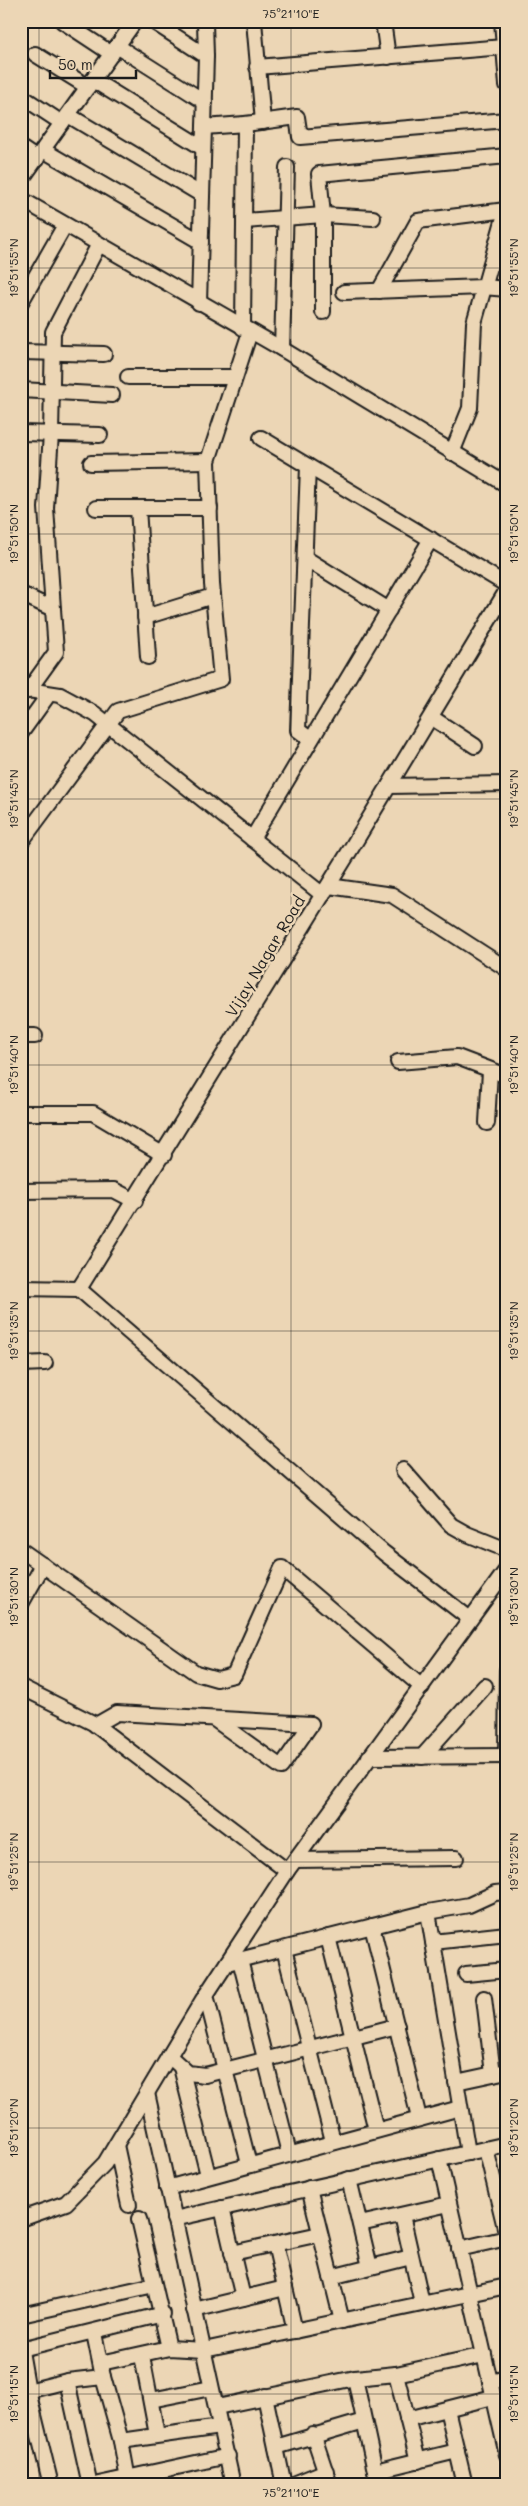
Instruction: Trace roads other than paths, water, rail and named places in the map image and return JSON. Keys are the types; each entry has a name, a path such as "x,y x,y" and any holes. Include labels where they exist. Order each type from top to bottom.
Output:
{"street":[{"path":"62,21 205,102"},
{"path":"21,180 135,21"},
{"path":"152,21 206,56"},
{"path":"254,21 263,122"},
{"path":"383,21 388,57"},
{"path":"502,21 507,86"},
{"path":"199,303 206,56 204,22"},
{"path":"35,54 91,83 204,148"},
{"path":"257,67 388,57 505,56"},
{"path":"21,96 202,195"},
{"path":"204,127 297,117 300,137 507,120"},
{"path":"21,842 118,711 221,679 213,596 208,461 235,378 246,330 245,124"},
{"path":"21,148 40,154 201,242"},
{"path":"323,312 324,215 319,174 507,156"},
{"path":"282,349 287,167"},
{"path":"23,205 65,225 282,349 507,485"},
{"path":"379,291 418,221 506,208 474,323 470,408 452,453"},
{"path":"244,221 324,215 373,218"},
{"path":"21,302 65,225"},
{"path":"99,244 53,332 51,434 46,508 56,652 25,689 60,695 95,714 252,839 326,891 392,895 507,969"},
{"path":"344,292 483,287 507,289"},
{"path":"21,352 104,354"},
{"path":"128,376 235,378"},
{"path":"21,390 112,396"},
{"path":"21,433 100,435"},
{"path":"261,438 507,585"},
{"path":"90,463 208,461"},
{"path":"308,466 298,730 310,739"},
{"path":"96,508 210,508"},
{"path":"138,508 148,657"},
{"path":"252,839 310,739 431,540"},
{"path":"305,558 389,610"},
{"name":"Vijay Nagar Road","path":"79,1289 164,1155 431,717 501,611 507,590"},
{"path":"21,594 53,609"},
{"path":"145,617 213,596"},
{"path":"21,733 49,694"},
{"path":"431,717 475,746"},
{"path":"389,786 507,784"},
{"path":"398,1062 457,1057 507,1076"},
{"path":"488,1123 490,1071"},
{"path":"21,1113 93,1113 164,1155"},
{"path":"21,1191 114,1190 135,1201"},
{"path":"21,1288 79,1289 384,1553 470,1619"},
{"path":"21,1364 45,1363"},
{"path":"403,1470 451,1525 467,1534 507,1550"},
{"path":"21,1550 196,1674 217,1679 234,1675 282,1568 422,1687"},
{"path":"21,1604 43,1565"},
{"path":"21,2219 66,2203 105,2163 206,1995 233,1962 287,1872 507,1569"},
{"path":"369,1758 506,1756 507,1670"},
{"path":"422,1757 486,1686"},
{"path":"21,1687 96,1725 287,1872"},
{"path":"96,1725 117,1712 311,1724 281,1767 213,1719"},
{"path":"296,1860 456,1858"},
{"path":"233,1962 428,1912 469,1905 495,1893 507,1892"},
{"path":"428,1912 468,2153"},
{"path":"372,1926 419,2118"},
{"path":"433,1942 507,1934"},
{"path":"328,1937 376,2130"},
{"path":"284,1949 333,2141"},
{"path":"233,1962 265,2060 289,2153"},
{"path":"466,1974 507,1970"},
{"path":"206,1995 249,2164"},
{"path":"456,2082 500,2072 484,1998"},
{"path":"169,2056 188,2073 205,2075 397,2026"},
{"path":"181,2067 208,2175"},
{"path":"147,2093 233,2485"},
{"path":"167,2188 208,2175 460,2108"},
{"path":"174,2219 507,2144"},
{"path":"116,2145 129,2205"},
{"path":"459,2249 507,2237 502,2194 486,2149"},
{"path":"439,2159 493,2397 503,2423 507,2455"},
{"path":"349,2180 370,2267"},
{"path":"309,2188 342,2321"},
{"path":"360,2224 449,2204"},
{"path":"222,2208 242,2298"},
{"path":"402,2215 422,2303"},
{"path":"139,2219 154,2285 163,2314 169,2348"},
{"path":"232,2253 320,2234"},
{"path":"275,2244 295,2331"},
{"path":"331,2277 411,2256"},
{"path":"21,2315 154,2285"},
{"path":"101,2363 142,2356 169,2348 204,2350 507,2286"},
{"path":"194,2310 285,2288"},
{"path":"51,2485 28,2391 21,2350 163,2314"},
{"path":"94,2332 103,2377 122,2441 129,2482"},
{"path":"217,2406 355,2378 396,2374 484,2355"},
{"path":"142,2356 158,2435"},
{"path":"396,2374 418,2461"},
{"path":"28,2391 67,2381 103,2377"},
{"path":"355,2378 377,2478 418,2461 457,2451"},
{"path":"490,2382 507,2378"},
{"path":"67,2381 92,2485 129,2482 228,2456"},
{"path":"151,2400 211,2388"},
{"path":"265,2396 284,2485"},
{"path":"408,2419 493,2397"},
{"path":"447,2409 465,2485"},
{"path":"276,2447 313,2434 364,2420"},
{"path":"122,2441 220,2427"},
{"path":"313,2434 330,2485"},
{"path":"291,2485 326,2471"}]}
